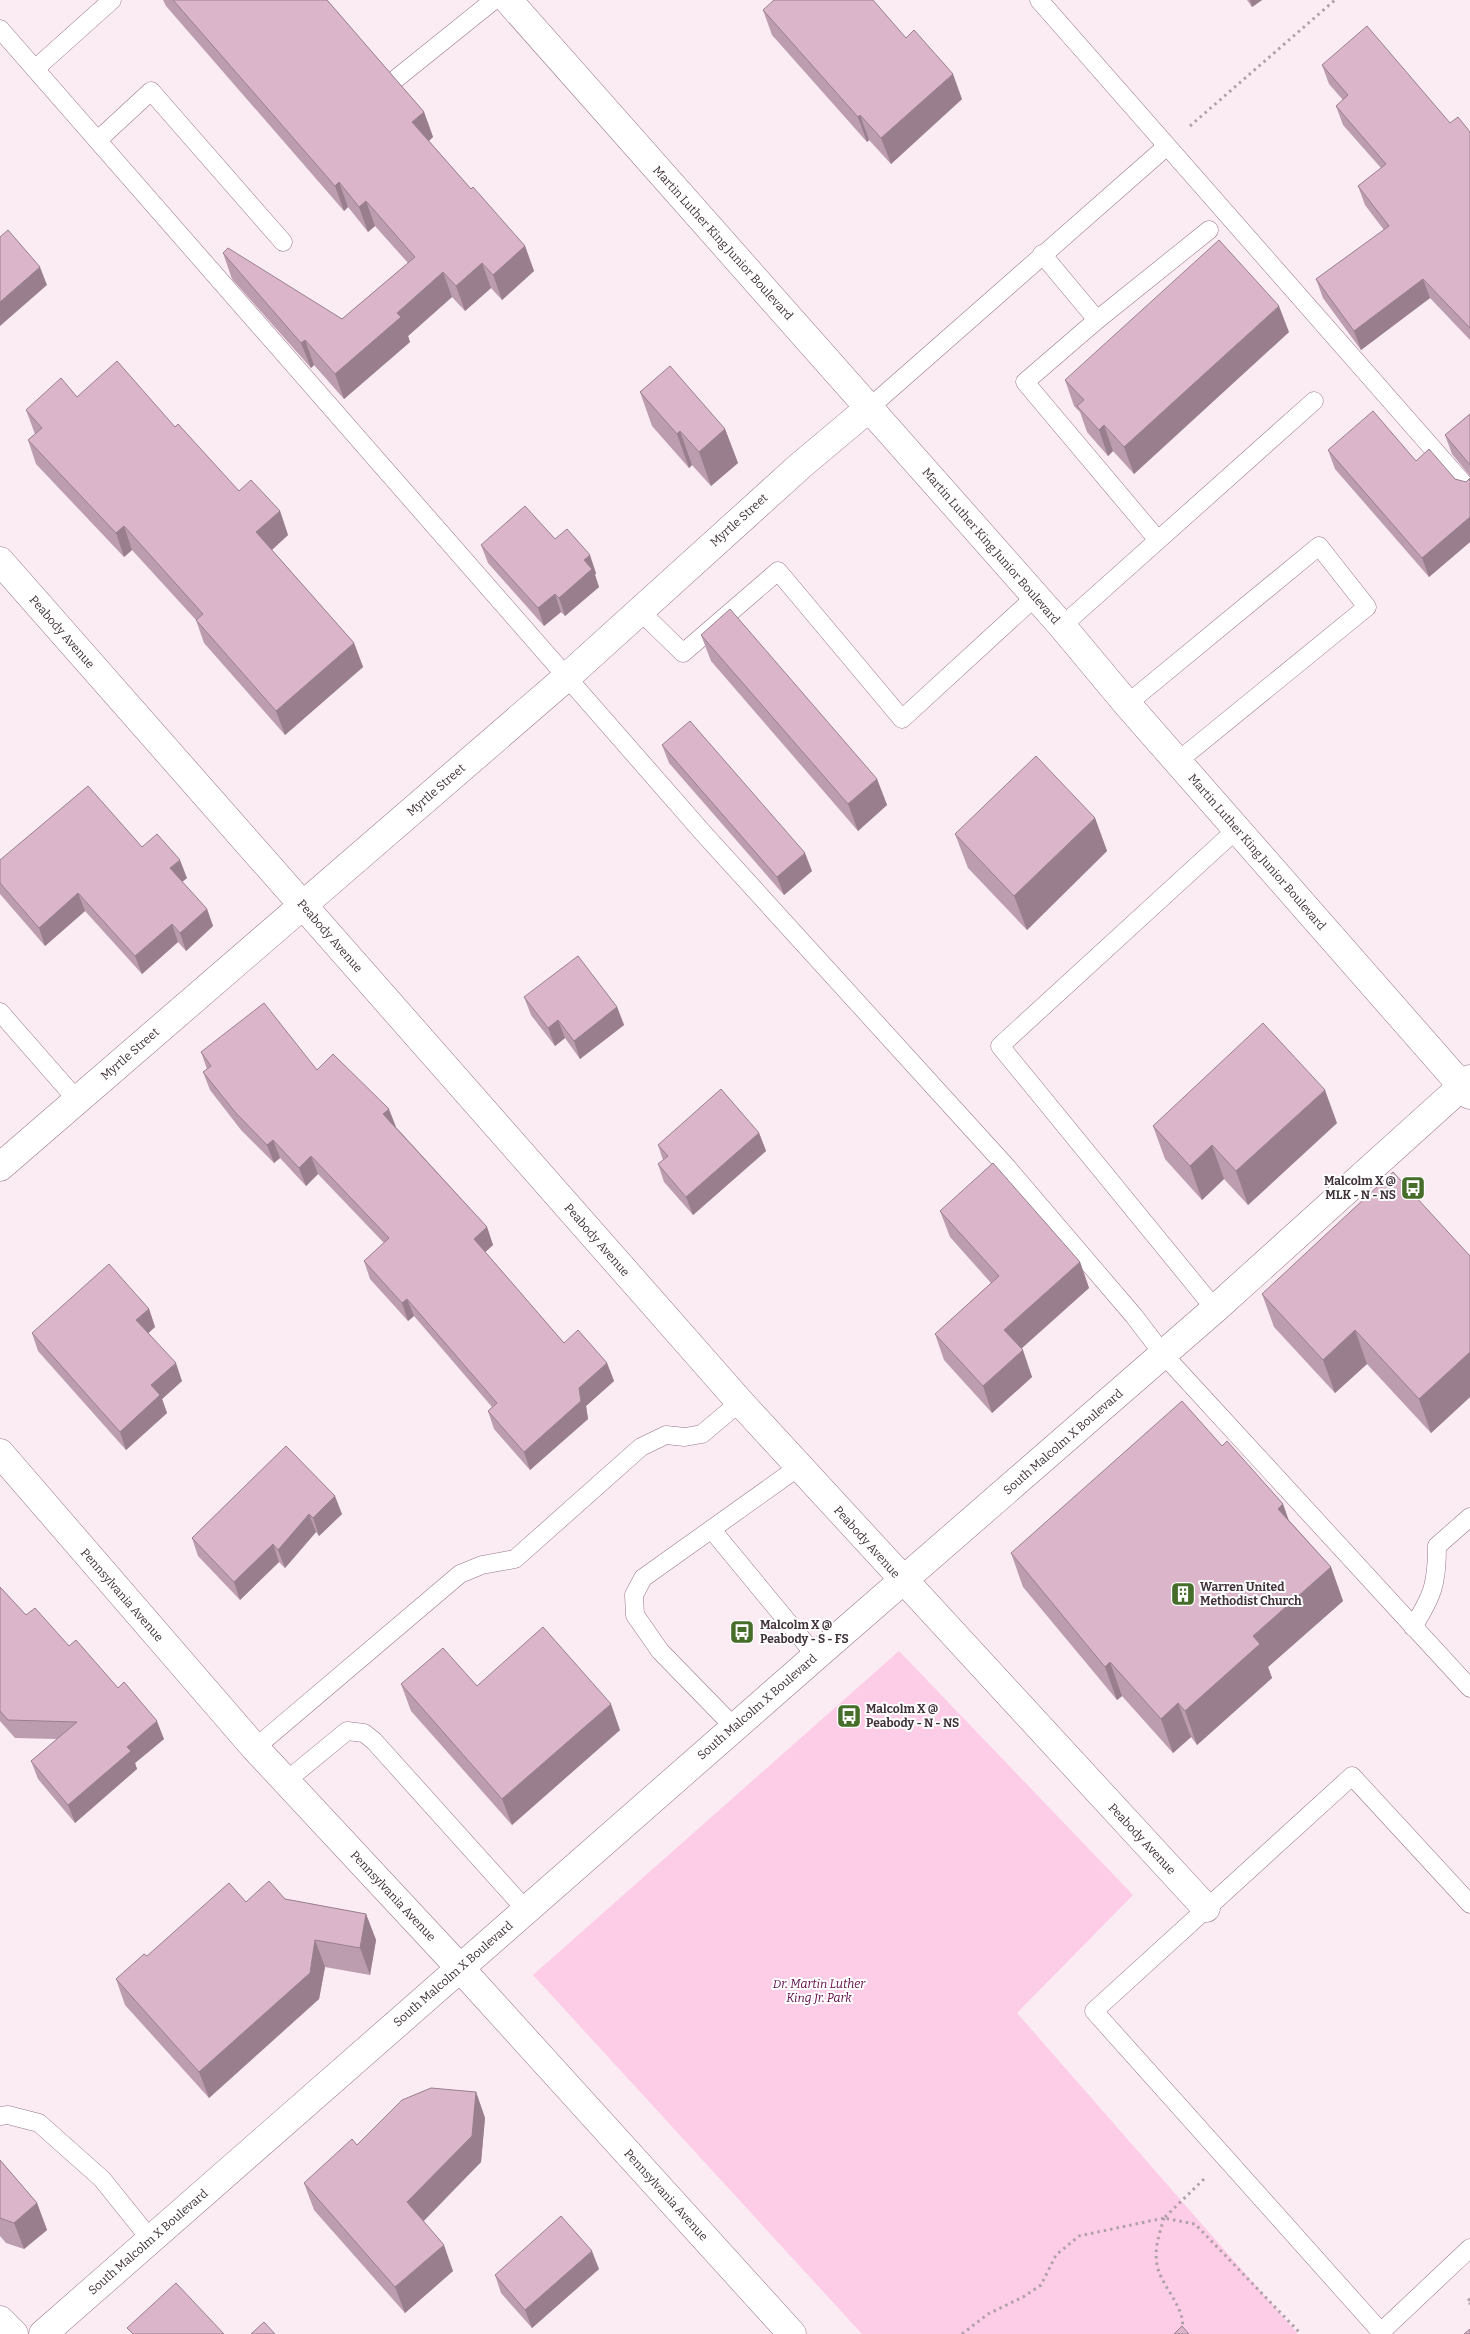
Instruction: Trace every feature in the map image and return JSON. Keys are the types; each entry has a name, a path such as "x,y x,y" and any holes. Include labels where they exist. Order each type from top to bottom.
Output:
{"street":[{"name":"Martin Luther King Junior Boulevard","path":"508,0 1062,626 1127,704 1237,829 1467,1087"},
{"name":"Myrtle Street","path":"0,1167 568,676 813,454 869,408"},
{"name":"Peabody Avenue","path":"0,561 740,1402 800,1466 903,1582 1206,1908"},
{"name":"South Malcolm X Boulevard","path":"43,2334 1467,1087"},
{"name":"Pennsylvania Avenue","path":"0,1454 255,1748 460,1968 792,2334"},
{"path":"0,2320 14,2334"}],"lane":[{"path":"35,69 112,0"},
{"path":"397,78 494,0"},
{"path":"1039,0 1470,491"},
{"path":"0,29 568,676 704,834 1005,1165 1134,1316 1162,1354 1470,1688"},
{"path":"98,140 151,91 283,242"},
{"path":"869,408 1167,146"},
{"path":"1157,539 1025,382 1097,320 1209,230"},
{"path":"1042,254 1097,320"},
{"path":"1062,626 1157,539 1314,401"},
{"path":"1127,704 1319,546 1367,606 1178,761"},
{"path":"639,610 683,653 778,571 902,719 1035,597"},
{"path":"1215,1309 1000,1046 1237,829"},
{"path":"0,1012 77,1100"},
{"path":"255,1748 460,1574 482,1565 515,1559 641,1447 666,1435 685,1437 702,1434 740,1402"},
{"path":"734,1727 660,1651 635,1615 634,1595 643,1578 800,1466"},
{"path":"1413,1626 1431,1597 1437,1571 1437,1546 1470,1518"},
{"path":"712,1530 816,1656"},
{"path":"286,1781 347,1731 364,1733 374,1741 526,1910"},
{"path":"1470,1904 1352,1776 1094,2011 1381,2333 1470,2248"},
{"path":"0,2116 8,2115 39,2123 102,2179 151,2240"}],"path":[{"path":"1167,146 1335,0"},
{"path":"1181,2334 1184,2327 1178,2305 1165,2285 1158,2267 1156,2244 1164,2218 1225,2158"},
{"path":"962,2334 988,2314 1023,2297 1041,2285 1056,2255 1079,2236 1164,2218 1195,2224 1301,2334"},
{"path":"1470,2299 1467,2301 1470,2304"}],"green space":[{"name":"Dr. Martin Luther King Jr. Park","path":"899,1651 1133,1895 1017,2013 1298,2334 862,2334 533,1975"}],"building":[{"path":"173,0 327,0 424,112 412,122 471,189 473,187 525,246 493,275 482,263 456,286 443,272 397,313 401,317 335,374 305,340 301,343 223,253 228,248 342,319 415,257 366,201 359,207 339,182 335,186"},
{"path":"774,0 873,0 906,38 914,30 953,74 881,138 860,115 858,117 763,10"},
{"path":"1367,26 1450,123 1458,117 1470,132 1470,328 1423,279 1354,331 1316,279 1389,226 1358,186 1386,164 1336,106 1348,95 1322,65"},
{"path":"8,230 40,267 0,302 0,237"},
{"path":"1219,240 1279,306 1124,447 1104,425 1099,430 1077,406 1084,400 1065,380"},
{"path":"117,361 175,427 178,424 239,491 251,480 280,511 256,532 354,643 276,711 196,620 203,614 124,526 116,533 28,440 42,428 26,410 61,378 77,397"},
{"path":"670,366 725,429 699,452 680,431 677,434 640,392"},
{"path":"1373,411 1416,461 1429,449 1455,479 1466,482 1470,478 1470,517 1422,558 1328,450"},
{"path":"1470,414 1470,465 1445,435"},
{"path":"525,506 555,539 567,529 590,555 584,560 592,569 559,598 555,594 538,608 481,545"},
{"path":"730,609 877,779 848,804 701,635"},
{"path":"690,721 805,853 777,877 662,745"},
{"path":"1036,756 1095,818 1014,896 955,834"},
{"path":"88,786 142,847 157,834 180,860 170,868 207,909 180,933 172,924 135,956 78,893 39,928 0,883 0,860"},
{"path":"578,956 617,1007 574,1041 558,1020 548,1028 524,997"},
{"path":"264,1003 317,1070 333,1054 389,1109 383,1114 487,1227 474,1239 564,1343 578,1330 607,1363 579,1388 581,1401 524,1452 488,1411 497,1403 407,1299 402,1303 364,1261 389,1238 311,1156 299,1168 273,1140 267,1145 235,1112 203,1072 211,1066 201,1052"},
{"path":"1263,1023 1325,1090 1236,1171 1212,1145 1190,1166 1153,1126"},
{"path":"721,1089 759,1133 686,1197 658,1164 668,1156 658,1145"},
{"path":"993,1163 1080,1262 1004,1330 1023,1350 983,1386 935,1334 999,1276 940,1211"},
{"path":"1393,1172 1470,1256 1470,1352 1419,1399 1355,1330 1323,1360 1262,1294"},
{"path":"109,1264 149,1309 136,1320 176,1363 151,1385 160,1395 120,1432 32,1333"},
{"name":"Warren United Methodist Church","path":"1182,1401 1222,1446 1227,1441 1283,1504 1278,1509 1331,1567 1253,1636 1260,1644 1185,1711 1178,1703 1161,1719 1110,1662 1105,1667 1011,1553"},
{"path":"286,1446 335,1496 313,1518 309,1514 278,1550 273,1544 234,1582 192,1538"},
{"path":"0,1587 26,1615 35,1608 69,1646 76,1640 118,1688 124,1682 157,1721 127,1747 131,1751 68,1805 31,1761 77,1722 8,1720 0,1711"},
{"path":"543,1627 611,1704 502,1799 401,1684 443,1648 477,1686"},
{"path":"269,1881 285,1899 366,1914 360,1948 315,1940 310,1973 199,2072 116,1979 144,1954 147,1956 229,1883 246,1902"},
{"path":"431,2088 476,2092 472,2136 407,2202 444,2245 395,2287 304,2183 352,2139 357,2145 402,2100"},
{"path":"0,2160 37,2203 14,2223 0,2218"},
{"path":"561,2216 592,2251 525,2310 495,2275"},
{"path":"176,2283 224,2334 133,2334 127,2328"},
{"path":"264,2322 275,2334 251,2334"},
{"path":"1182,2326 1189,2334 1174,2334"}],"place":[{"name":"Malcolm X @ MLK - N - NS","path":"1413,1188"},
{"name":"Warren United Methodist Church","path":"1183,1594"},
{"name":"Malcolm X @ Peabody - S - FS","path":"742,1632"},
{"name":"Malcolm X @ Peabody - N - NS","path":"849,1716"}]}
